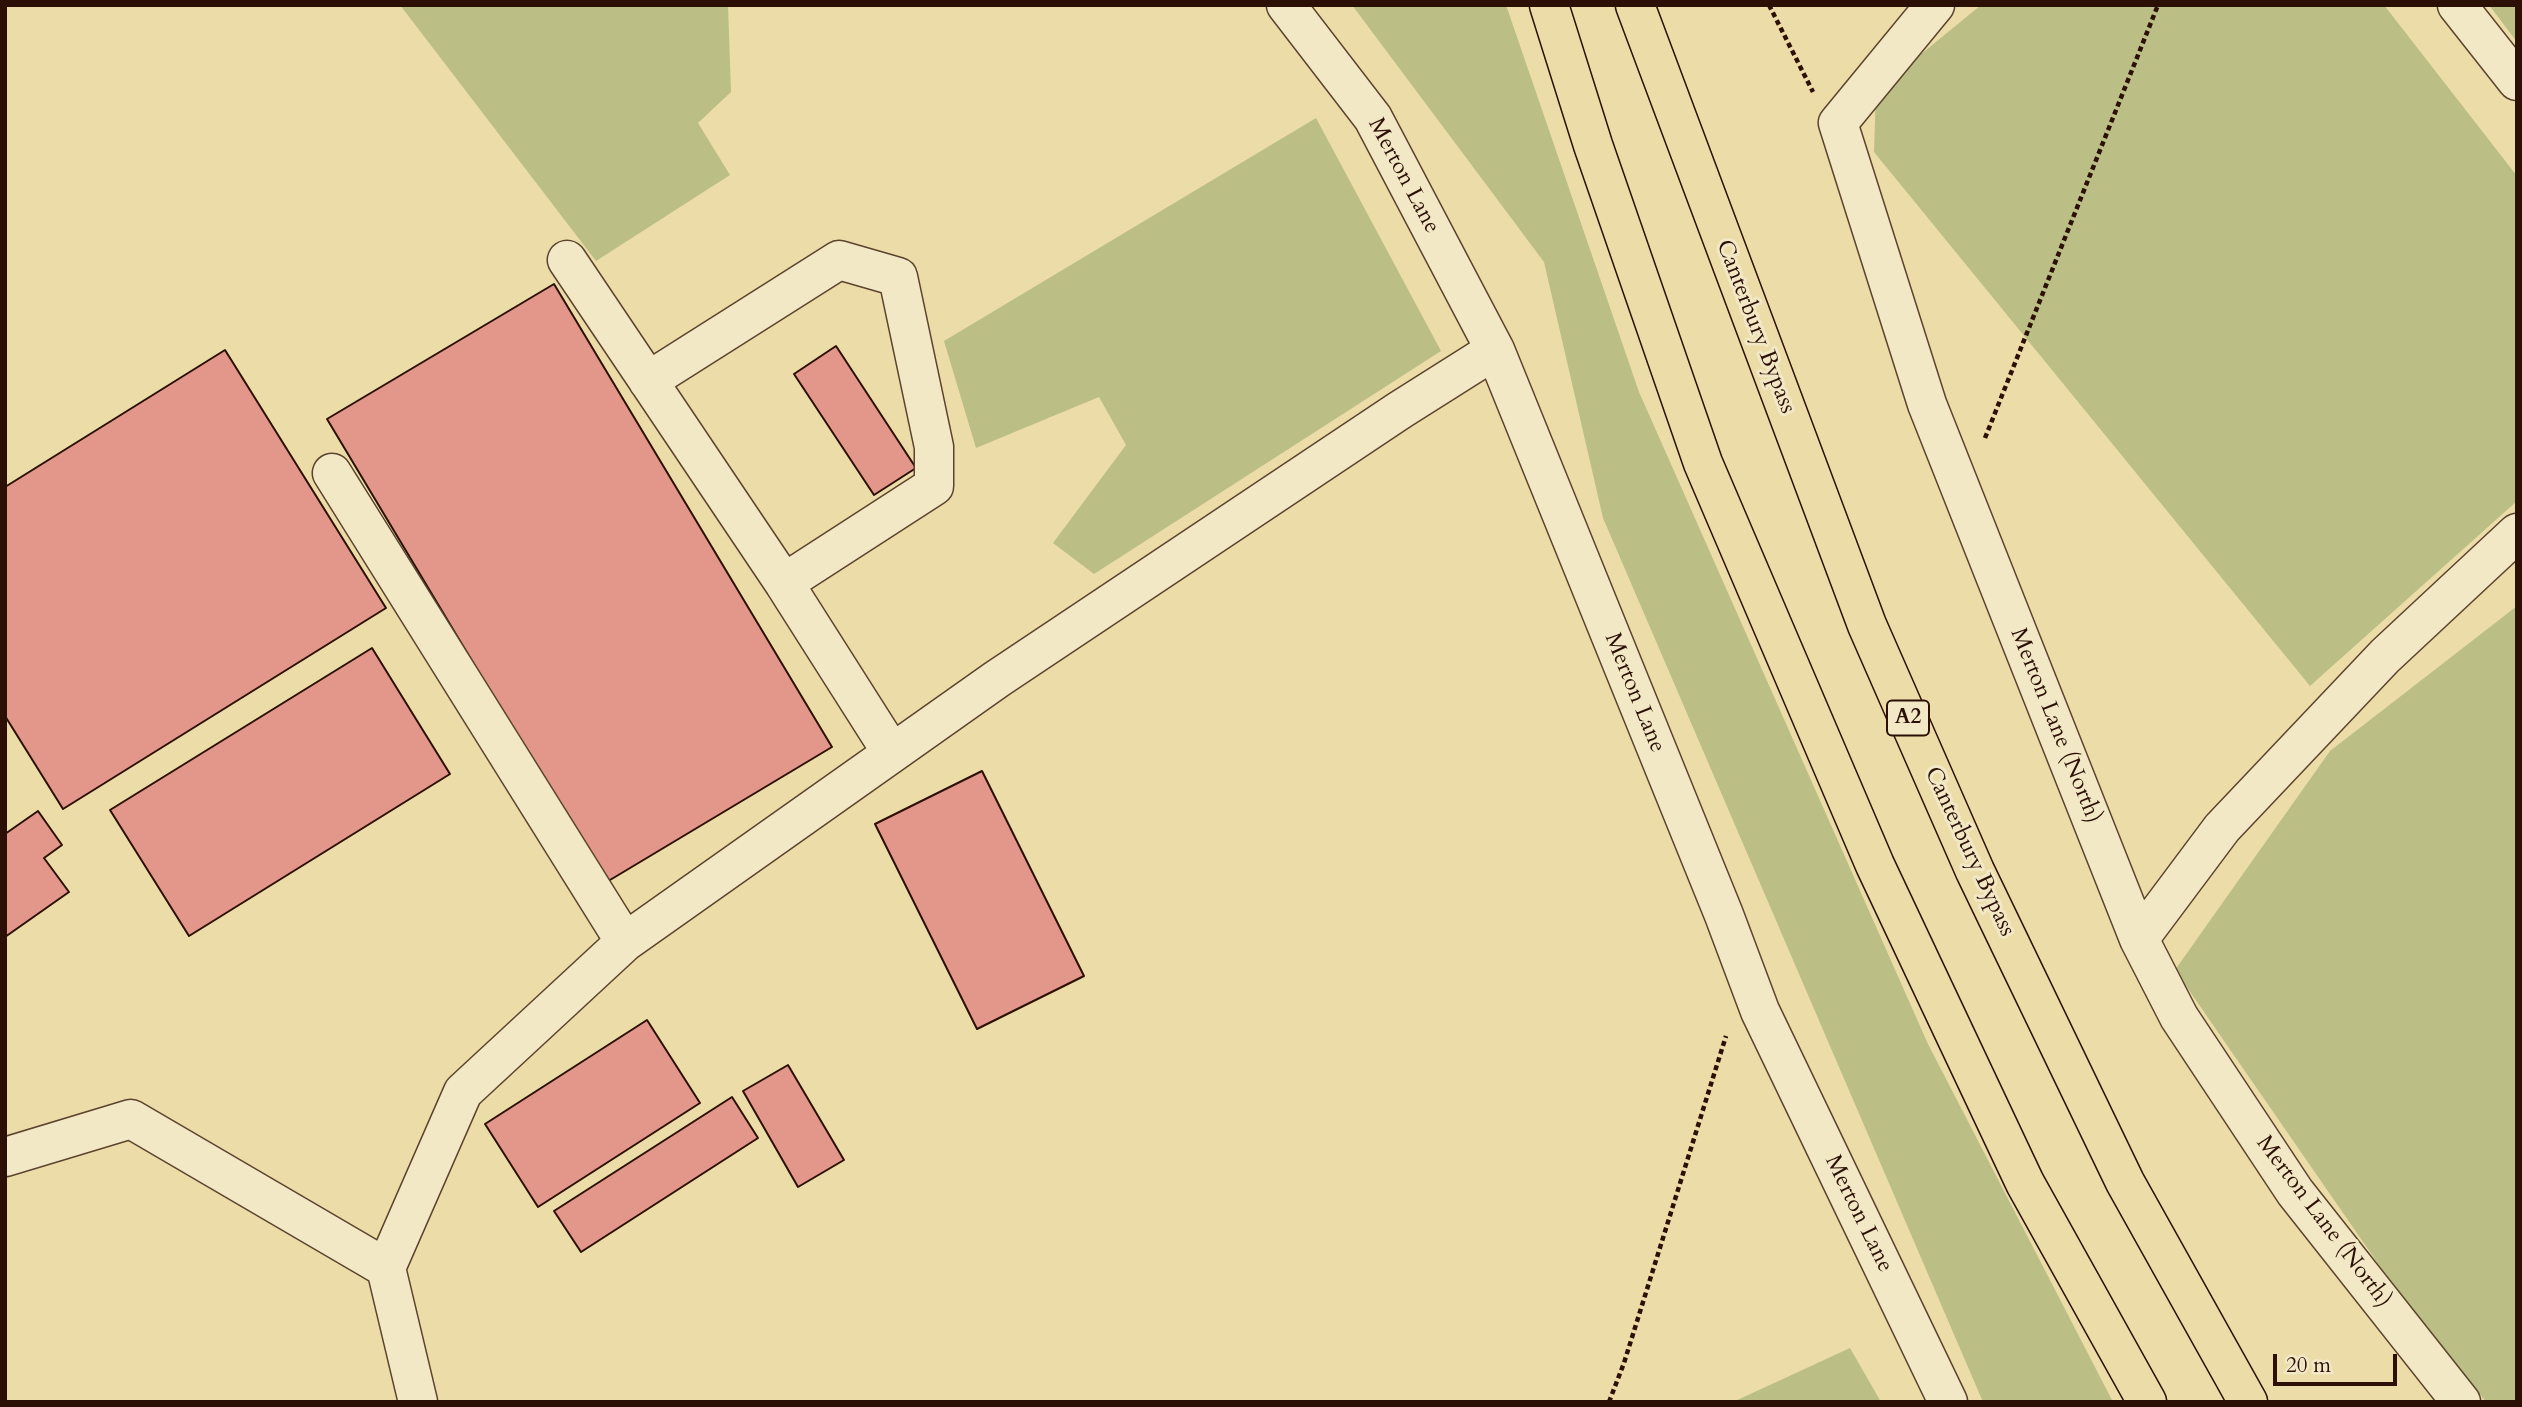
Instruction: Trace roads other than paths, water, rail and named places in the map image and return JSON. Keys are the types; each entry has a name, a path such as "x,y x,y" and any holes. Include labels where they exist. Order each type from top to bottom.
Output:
{"highway":[{"path":"1549,5 1592,145 1703,463 1869,853 2025,1183 2147,1402"},
{"name":"Canterbury Bypass","path":"1635,5 1878,650 1975,871 2119,1169 2248,1402"}],"street":[{"name":"Merton Lane","path":"1286,5 1373,118 1495,350 1724,915 1760,1011 1948,1402"},
{"name":"Merton Lane (North)","path":"1934,5 1838,122 1927,404 2139,939 2179,1017 2295,1192 2461,1402"},
{"path":"2457,5 2517,81"},
{"path":"567,260 784,583 892,753"},
{"path":"648,381 839,260 898,276 934,447 934,486 784,583"},
{"path":"418,1402 386,1268 463,1092 625,942 1020,663 1400,410 1495,350"},
{"path":"331,473 625,942"},
{"path":"2139,939 2222,828 2385,656 2517,533"},
{"path":"5,1157 131,1119 386,1268"}]}
